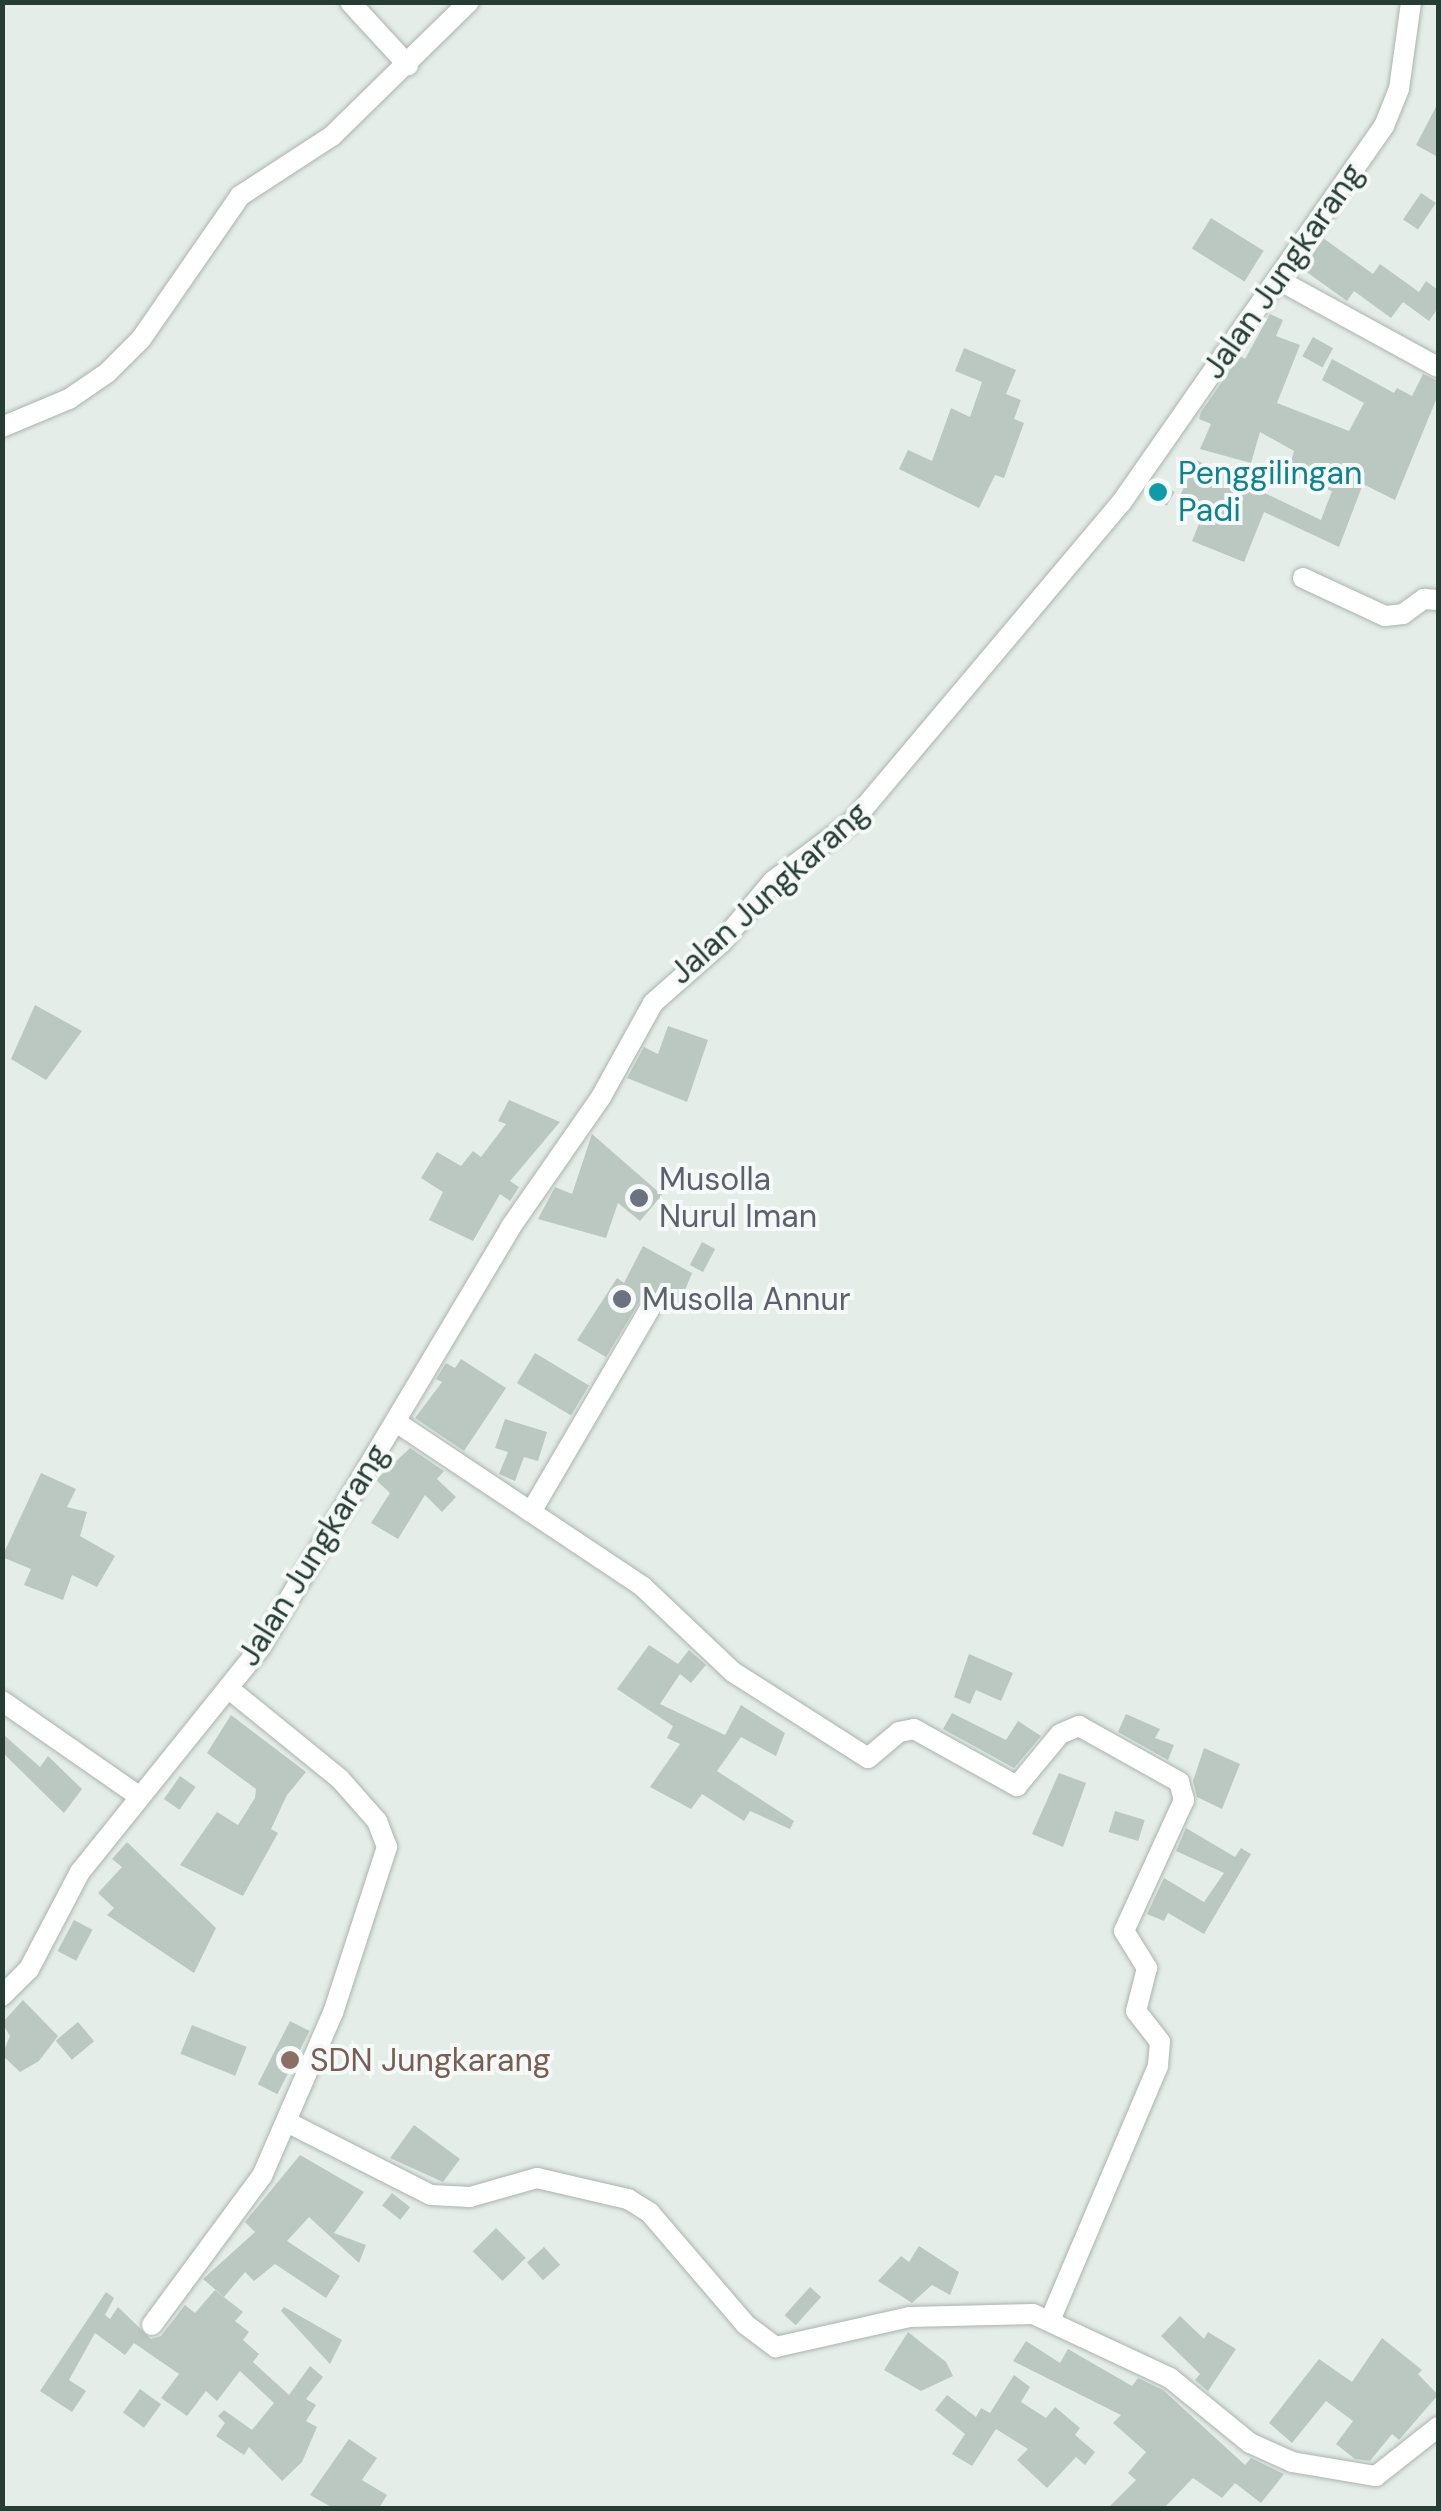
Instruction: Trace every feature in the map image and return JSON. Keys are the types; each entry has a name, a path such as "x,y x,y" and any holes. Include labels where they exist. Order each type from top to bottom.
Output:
{"street":[{"path":"350,2 408,66"},
{"path":"2,426 69,399 107,373 141,340 240,196 332,136 408,66 469,2"},
{"name":"Jalan Jungkarang","path":"2,1996 21,1982 63,1896 228,1688 295,1594 396,1422 660,994 721,942 773,880 872,800 1110,517 1384,126 1398,89 1411,2"},
{"path":"1277,278 1438,366"},
{"path":"1303,578 1386,616 1404,614 1424,599 1438,600"},
{"path":"531,1512 652,1305"},
{"path":"396,1422 643,1587 733,1672 868,1758 899,1732 914,1729 1017,1786 1060,1734 1079,1726 1180,1782 1184,1800 1124,1930 1147,1968 1136,2011 1160,2042 1158,2066 1050,2320"},
{"path":"152,2324 223,2236 288,2122 333,2013 387,1846 377,1821 340,1779 228,1688"},
{"path":"2,1701 140,1797"},
{"path":"288,2122 432,2196 470,2198 537,2178 628,2199 650,2213 744,2324 776,2347 910,2317 984,2311 1050,2320 1170,2378 1250,2443 1292,2462 1376,2476 1438,2428"}],"building":[{"path":"1438,103 1438,157 1416,145"},
{"path":"1421,193 1436,203 1418,230 1403,220"},
{"path":"1211,218 1264,251 1245,281 1192,249"},
{"path":"1323,238 1373,274 1380,264 1419,292 1426,281 1438,290 1438,308 1429,321 1403,302 1391,318 1354,291 1347,301 1301,268"},
{"path":"1270,314 1283,320 1276,336 1300,345 1277,403 1349,431 1364,403 1322,380 1332,359 1394,393 1397,388 1412,396 1423,374 1438,381 1438,395 1395,500 1363,484 1339,547 1264,512 1244,562 1192,541 1205,509 1179,498 1196,460 1321,520 1332,491 1288,474 1294,451 1260,432 1251,463 1200,449 1211,424 1199,419 1201,412 1240,356 1245,359"},
{"path":"1313,337 1333,348 1322,367 1302,356"},
{"path":"964,348 1016,370 1006,394 1021,400 1014,419 1024,423 1004,478 995,475 979,508 899,469 908,450 932,461 951,408 970,417 982,382 955,371"},
{"name":"Penggilingan Padi","path":"1154,480 1175,492 1167,506 1146,494"},
{"path":"35,1005 82,1031 46,1080 11,1059"},
{"path":"668,1026 708,1040 687,1102 627,1078 644,1047 658,1054"},
{"path":"509,1100 560,1122 510,1181 519,1187 510,1201 500,1194 473,1241 429,1220 443,1192 421,1178 437,1152 461,1166 473,1151 481,1157 506,1124 498,1121"},
{"path":"592,1134 662,1195 640,1221 618,1203 606,1238 538,1219 555,1187 572,1194"},
{"path":"702,1242 715,1249 703,1272 690,1265"},
{"path":"643,1246 692,1273 677,1310 658,1293 644,1294 606,1357 577,1340 617,1278 624,1283"},
{"path":"535,1353 589,1385 571,1415 517,1383"},
{"path":"461,1359 506,1388 464,1451 415,1418 442,1382 436,1379 446,1363 455,1368"},
{"path":"505,1419 547,1432 538,1461 524,1457 515,1481 499,1474 508,1452 495,1448"},
{"path":"410,1448 444,1471 437,1479 456,1497 442,1512 425,1495 398,1539 371,1523 390,1493 376,1480"},
{"path":"41,1473 76,1489 67,1507 87,1512 80,1536 115,1556 97,1587 72,1575 63,1600 24,1585 31,1569 2,1557"},
{"path":"649,1645 678,1664 689,1650 706,1665 691,1683 680,1674 660,1704 725,1735 741,1705 785,1733 776,1756 741,1737 717,1771 794,1821 790,1829 750,1811 744,1821 702,1794 691,1809 650,1787 680,1744 667,1738 673,1726 617,1689"},
{"path":"969,1654 1013,1673 1001,1701 976,1690 970,1704 954,1697"},
{"path":"952,1713 1006,1740 1018,1721 1041,1736 1014,1768 943,1729"},
{"path":"1126,1714 1160,1729 1155,1738 1174,1745 1168,1760 1118,1732"},
{"path":"231,1715 306,1772 287,1795 271,1829 278,1833 243,1896 180,1865 217,1812 238,1825 255,1798 256,1789 207,1753"},
{"path":"5,1736 40,1767 48,1756 82,1789 64,1813 2,1752"},
{"path":"1204,1748 1240,1764 1222,1809 1197,1797 1193,1781"},
{"path":"1059,1773 1086,1783 1063,1847 1032,1834"},
{"path":"180,1776 196,1787 180,1810 164,1799"},
{"path":"1115,1811 1145,1820 1138,1841 1109,1832"},
{"path":"1186,1828 1235,1857 1241,1848 1251,1854 1204,1934 1168,1913 1164,1921 1147,1914 1164,1878 1204,1902 1224,1873 1176,1851"},
{"path":"127,1842 216,1928 194,1973 107,1915 114,1908 98,1893 122,1867 112,1859"},
{"path":"74,1920 93,1930 76,1961 58,1951"},
{"path":"23,2000 58,2036 39,2061 20,2072 2,2055 10,2036 2,2023"},
{"name":"SDN Jungkarang","path":"290,2021 310,2031 277,2094 258,2084"},
{"path":"78,2022 94,2041 72,2060 56,2041"},
{"name":"SDN Jungkarang","path":"192,2025 247,2047 235,2076 180,2054"},
{"path":"414,2125 460,2159 443,2182 390,2158"},
{"path":"300,2155 364,2192 334,2233 366,2245 359,2263 309,2217 287,2241 340,2276 326,2298 275,2264 254,2281 245,2272 224,2297 203,2279 255,2232 245,2222"},
{"path":"392,2193 410,2207 400,2220 382,2206"},
{"path":"496,2228 526,2258 502,2281 473,2251"},
{"path":"919,2246 959,2272 950,2295 932,2285 912,2303 878,2281 901,2256 909,2262"},
{"path":"544,2247 560,2265 543,2280 527,2262"},
{"path":"810,2287 821,2297 796,2325 785,2315"},
{"path":"215,2290 243,2312 235,2321 249,2332 243,2340 259,2354 253,2362 289,2395 310,2366 323,2377 306,2399 316,2405 306,2421 317,2427 302,2462 282,2481 249,2447 244,2455 216,2436 225,2423 218,2416 224,2410 252,2430 274,2403 240,2371 217,2401 206,2391 187,2416 161,2398 179,2374 134,2343 125,2355 95,2333 69,2380 86,2391 72,2412 40,2391 106,2292 114,2298 105,2315 110,2319 118,2307 151,2339 161,2336 185,2305 195,2313"},
{"path":"284,2307 342,2340 330,2364 281,2311"},
{"path":"1180,2316 1204,2339 1208,2332 1236,2349 1208,2391 1195,2380 1200,2374 1161,2336"},
{"path":"908,2332 946,2362 953,2376 921,2391 884,2370"},
{"path":"1382,2338 1422,2370 1418,2374 1438,2395 1399,2440 1392,2434 1370,2461 1355,2459 1336,2444 1353,2421 1326,2401 1292,2443 1269,2423 1319,2359 1352,2382"},
{"path":"1026,2341 1060,2363 1068,2349 1132,2386 1138,2378 1163,2390 1245,2465 1251,2458 1284,2474 1261,2503 1235,2483 1222,2498 1193,2478 1164,2508 1108,2508 1136,2480 1128,2473 1146,2452 1113,2423 1121,2415 1013,2361"},
{"path":"1014,2375 1030,2387 1021,2402 1046,2418 1055,2407 1080,2428 1075,2435 1095,2452 1085,2465 1076,2457 1047,2488 1017,2460 1028,2449 996,2429 972,2466 952,2454 965,2434 935,2410 947,2395 976,2417 981,2408 990,2413"},
{"path":"140,2389 161,2404 144,2428 123,2412"},
{"path":"349,2439 377,2458 362,2480 387,2495 379,2508 333,2508 310,2495"}],"place":[{"name":"Penggilingan Padi","path":"1158,492"},
{"name":"Musolla Nurul Iman","path":"639,1198"},
{"name":"Musolla Annur","path":"622,1299"},
{"name":"SDN Jungkarang","path":"290,2060"}]}
